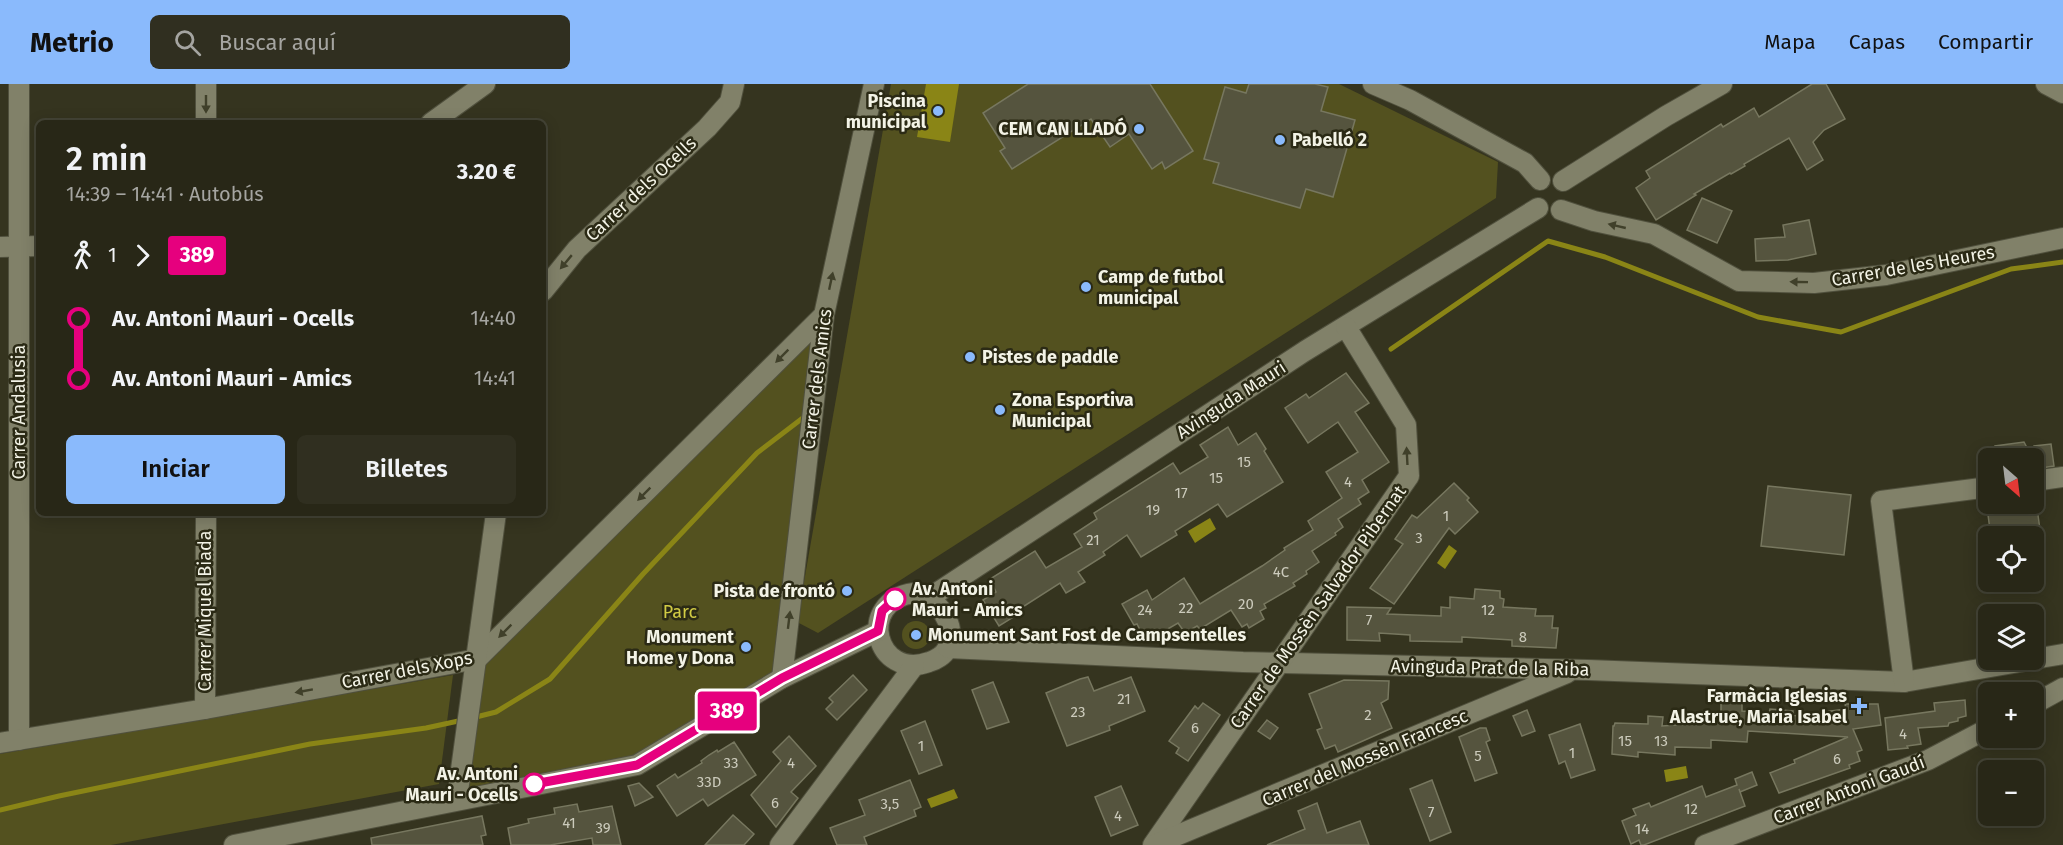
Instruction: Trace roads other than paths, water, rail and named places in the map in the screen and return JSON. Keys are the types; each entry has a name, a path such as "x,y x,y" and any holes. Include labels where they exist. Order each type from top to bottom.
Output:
{"street":[{"name":"Carrer Andalusia","path":"10,741 9,246 19,84"},
{"path":"206,84 206,120"},
{"path":"434,120 485,84"},
{"name":"Carrer dels Ocells","path":"546,287 577,249 707,128 730,102 734,84"},
{"name":"Carrer dels Amics","path":"782,678 824,315 874,84"},
{"path":"1373,84 1410,100 1525,163 1540,180"},
{"path":"1563,181 1666,116 1722,84"},
{"path":"2046,84 2063,93"},
{"path":"1551,176 1563,181 1569,195 1566,206 1562,210 1550,213 1534,204 1533,188 1540,180 1551,176"},
{"name":"Avinguda Mauri","path":"929,598 1305,351 1538,208"},
{"name":"Carrer de les Heures","path":"1562,210 1654,234 1738,281 1814,283 1886,275 2063,238"},
{"path":"9,246 36,246"},
{"name":"Carrer dels Xops","path":"10,741 205,709 477,659 824,315"},
{"name":"Carrer de Mossèn Salvador Pibernat","path":"1153,845 1409,476 1406,425 1346,327"},
{"path":"2044,480 2063,477"},
{"path":"1904,682 1881,501 1978,488"},
{"name":"Carrer Miquel Biada","path":"205,709 206,516"},
{"path":"457,799 496,516"},
{"path":"914,593 929,598 943,612 948,623 950,636 948,648 935,660 914,666 895,660 883,649 878,631 882,611 895,598 914,593"},
{"path":"234,845 637,765 782,678 878,631"},
{"name":"Avinguda Prat de la Riba","path":"948,648 1280,663 1575,670 1904,682 1978,669"},
{"name":"Avinguda Prat de la Riba","path":"2044,658 2063,654"},
{"path":"780,845 914,666"},
{"name":"Carrer del Mossèn Francesc","path":"1153,845 1575,670"},
{"path":"2044,698 2063,688"},
{"name":"Carrer Antoni Gaudí","path":"1706,845 1928,760 1978,734"}],"waterway":[{"path":"1391,349 1548,241 1605,257 1758,317 1841,332 2011,269 2063,262"},
{"path":"472,718 496,712 550,679 643,574 757,453 808,414"},
{"path":"0,810 310,744 426,728 463,720"}],"place":[{"name":"Piscina municipal","path":"938,111"},
{"name":"CEM CAN LLADÓ","path":"1139,129"},
{"name":"Pabelló 2","path":"1280,140"},
{"name":"Camp de futbol municipal","path":"1086,287"},
{"name":"Pistes de paddle","path":"970,357"},
{"name":"Zona Esportiva Municipal","path":"1000,410"},
{"name":"Pista de frontó","path":"847,591"},
{"name":"Av. Antoni Mauri - Amics","path":"895,599"},
{"name":"Monument Sant Fost de Campsentelles","path":"916,635"},
{"name":"Monument Home y Dona","path":"746,647"},
{"name":"Farmàcia Iglesias Alastrue, Maria Isabel","path":"1859,706"},
{"name":"Av. Antoni Mauri - Ocells","path":"534,784"}],"park label":[{"name":"Parc","path":"680,612"}]}
